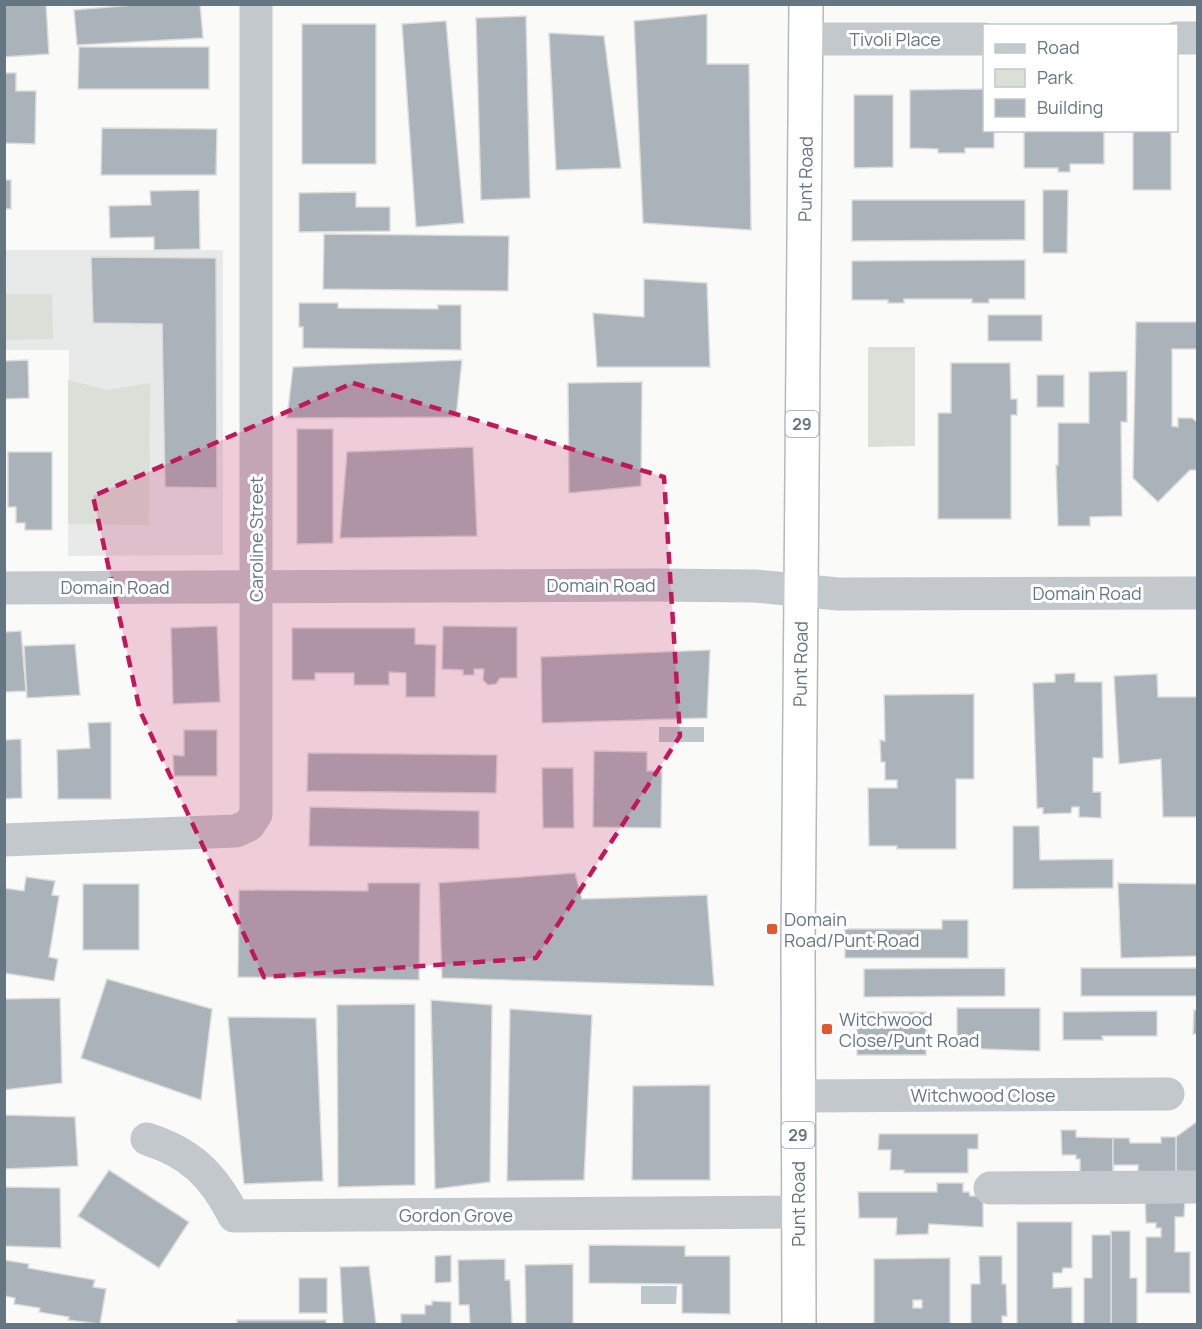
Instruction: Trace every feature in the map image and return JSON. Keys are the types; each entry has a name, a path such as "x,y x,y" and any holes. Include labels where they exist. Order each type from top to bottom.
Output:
{"highway":[{"name":"Punt Road","path":"799,1324 798,1096 806,4"}],"street":[{"name":"Caroline Street","path":"4,840 236,831 249,825 256,814 256,4"},
{"path":"1178,38 1197,38"},
{"name":"Tivoli Place","path":"806,39 983,39"},
{"name":"Domain Road","path":"4,588 710,585 755,586 838,594 1197,593"},
{"name":"Witchwood Close","path":"798,1096 1168,1094"},
{"name":"Gordon Grove","path":"147,1139 181,1152 197,1163 224,1197 234,1216 798,1212"},
{"path":"990,1188 1197,1187"}],"highlighted area":[{"path":"353,383 664,477 680,736 536,958 264,977 140,711 93,496"}],"shaded area":[{"path":"5,250 223,250 223,555 68,556 69,350 5,350"},
{"path":"659,727 704,727 704,742 659,742"},
{"path":"641,1286 677,1286 676,1304 641,1304"}],"green space":[{"path":"4,294 52,294 53,339 5,340"},
{"path":"868,347 915,347 915,446 868,447"},
{"path":"68,380 107,390 150,383 149,525 68,524"}],"building":[{"path":"4,4 46,4 49,54 4,57"},
{"path":"145,4 200,4 203,38 77,45 74,10"},
{"path":"707,14 707,64 749,64 751,230 643,223 634,21"},
{"path":"526,16 530,198 481,200 476,18"},
{"path":"446,21 464,223 416,227 402,24"},
{"path":"302,24 376,24 376,164 302,164"},
{"path":"549,33 604,36 621,168 556,170"},
{"path":"79,47 209,47 209,89 78,89"},
{"path":"4,73 16,73 16,91 36,91 35,144 4,143"},
{"path":"983,89 983,132 994,132 994,148 965,148 965,153 938,153 938,149 910,148 910,90"},
{"path":"854,95 893,95 893,167 854,168"},
{"path":"102,128 217,129 216,175 101,175"},
{"path":"1024,132 1104,132 1104,164 1070,164 1070,172 1058,172 1058,168 1024,168"},
{"path":"1133,132 1171,132 1171,190 1133,190"},
{"path":"4,180 11,180 11,209 4,209"},
{"path":"199,190 200,249 154,250 154,237 110,238 109,206 151,205 150,191"},
{"path":"1043,190 1068,190 1067,253 1043,253"},
{"path":"356,192 356,207 390,207 390,231 299,232 299,193"},
{"path":"852,200 1025,200 1025,240 852,241"},
{"path":"324,234 509,236 508,291 323,289"},
{"path":"91,257 216,258 217,488 165,487 162,324 93,323"},
{"path":"1025,260 1025,299 989,299 989,303 972,303 972,299 904,299 904,303 888,303 888,300 852,300 852,261"},
{"path":"644,279 707,283 710,367 597,367 593,313 644,317"},
{"path":"299,303 338,303 338,308 438,309 438,305 461,305 461,350 303,348 303,327 299,327"},
{"path":"988,315 1042,315 1042,341 988,341"},
{"path":"1136,322 1198,322 1198,349 1172,349 1172,426 1178,427 1178,418 1192,418 1198,423 1198,470 1190,470 1158,502 1133,478"},
{"path":"28,360 29,398 4,399 4,361"},
{"path":"462,360 456,417 287,418 293,367"},
{"path":"951,363 1010,363 1011,399 1017,399 1017,415 1011,415 1011,519 938,519 938,413 951,413"},
{"path":"1127,371 1127,422 1121,422 1122,516 1090,517 1090,526 1058,526 1056,465 1058,465 1058,423 1089,423 1089,372"},
{"path":"1037,375 1064,375 1064,407 1037,407"},
{"path":"642,382 641,486 569,493 568,383"},
{"path":"297,429 333,429 333,543 297,544"},
{"path":"473,447 477,536 340,538 347,452"},
{"path":"8,452 52,452 52,530 25,530 25,523 16,523 16,507 8,507"},
{"path":"217,626 220,702 173,704 171,628"},
{"path":"443,626 517,627 517,678 500,678 496,684 488,685 483,680 484,669 474,669 474,675 463,675 463,670 442,669"},
{"path":"292,628 415,628 415,644 436,645 435,697 406,697 406,673 389,672 389,685 354,685 354,673 315,673 315,680 292,680"},
{"path":"21,631 26,691 4,692 4,632"},
{"path":"75,644 80,695 27,698 24,646"},
{"path":"710,650 707,718 542,723 541,657"},
{"path":"1075,673 1075,682 1102,682 1103,758 1093,758 1093,792 1101,792 1101,818 1079,817 1079,807 1072,807 1071,813 1043,814 1043,808 1037,808 1033,683 1055,682 1055,674"},
{"path":"1157,674 1158,697 1198,697 1198,817 1163,817 1161,759 1119,764 1114,676"},
{"path":"974,694 974,779 956,779 956,849 897,849 897,846 869,846 868,788 897,788 897,780 885,780 885,762 881,762 880,740 885,741 884,695"},
{"path":"111,722 111,799 58,799 57,750 90,748 88,723"},
{"path":"184,730 217,730 217,776 174,776 173,755 184,756"},
{"path":"21,739 22,798 4,799 4,740"},
{"path":"594,751 647,752 647,771 662,771 661,828 593,827"},
{"path":"308,753 497,755 496,793 307,791"},
{"path":"542,768 573,768 574,828 543,828"},
{"path":"310,807 479,811 479,849 309,846"},
{"path":"1013,826 1039,826 1040,860 1113,859 1113,888 1013,889"},
{"path":"575,873 582,899 707,895 714,986 442,978 439,883"},
{"path":"26,877 55,881 52,895 59,896 49,957 58,959 54,981 4,973 4,888 24,891"},
{"path":"368,883 420,883 419,980 238,977 239,890 368,891"},
{"path":"1118,883 1198,884 1198,956 1121,958"},
{"path":"83,884 139,884 139,950 83,950"},
{"path":"942,920 968,920 968,958 845,958 845,929 942,929"},
{"path":"1005,968 1005,996 864,997 864,969"},
{"path":"1081,968 1198,968 1198,996 1081,996"},
{"path":"107,979 212,1009 201,1100 81,1058"},
{"path":"60,998 62,1083 4,1090 4,999"},
{"path":"431,1000 492,1005 490,1182 435,1189"},
{"path":"415,1004 415,1185 338,1187 337,1005"},
{"path":"957,1008 1040,1008 1040,1051 957,1048"},
{"path":"510,1009 592,1015 584,1180 507,1181"},
{"path":"1194,1010 1198,1010 1198,1034 1193,1034"},
{"path":"1157,1011 1157,1036 1102,1036 1103,1040 1063,1040 1063,1012"},
{"path":"857,1012 926,1012 926,1055 857,1055"},
{"path":"228,1017 316,1018 323,1181 244,1184"},
{"path":"710,1085 710,1180 632,1180 633,1086"},
{"path":"4,1115 75,1117 78,1166 4,1169"},
{"path":"1198,1121 1198,1182 1176,1182 1176,1137"},
{"path":"1061,1130 1076,1130 1076,1137 1113,1138 1113,1173 1080,1182 1080,1159 1076,1159 1076,1155 1062,1155"},
{"path":"879,1134 978,1134 978,1149 968,1149 968,1173 904,1173 904,1170 890,1170 891,1150 878,1150"},
{"path":"1161,1137 1176,1137 1176,1172 1138,1172 1138,1165 1113,1165 1113,1138 1129,1138 1130,1143 1161,1143"},
{"path":"109,1170 189,1222 159,1268 78,1216"},
{"path":"937,1183 963,1183 963,1192 969,1192 970,1196 983,1196 983,1227 929,1224 928,1234 896,1235 897,1218 859,1218 858,1192 937,1192"},
{"path":"4,1187 60,1188 61,1248 4,1246"},
{"path":"1145,1198 1185,1198 1184,1217 1175,1217 1175,1252 1190,1252 1190,1293 1146,1293 1146,1237 1161,1237 1161,1228 1156,1228 1156,1223 1146,1223"},
{"path":"1017,1222 1072,1222 1072,1268 1063,1268 1062,1273 1053,1273 1053,1288 1072,1287 1072,1324 1017,1324"},
{"path":"1111,1231 1130,1231 1130,1278 1137,1278 1137,1324 1111,1324"},
{"path":"1092,1235 1111,1235 1111,1324 1084,1324 1084,1278 1092,1278"},
{"path":"589,1245 685,1246 685,1256 730,1256 730,1314 682,1313 682,1284 589,1283"},
{"path":"451,1255 451,1282 435,1283 435,1256"},
{"path":"979,1256 1002,1256 1002,1284 1006,1284 1007,1316 1002,1316 1002,1324 971,1324 971,1284 980,1284"},
{"path":"950,1258 950,1324 874,1324 874,1259","holes":["913,1300 922,1300 922,1308 913,1308"]},
{"path":"505,1259 505,1280 510,1280 512,1324 470,1324 469,1305 459,1305 458,1260"},
{"path":"4,1260 29,1264 28,1268 95,1280 93,1287 106,1289 100,1324 68,1320 69,1317 39,1312 40,1308 14,1304 15,1298 4,1296"},
{"path":"573,1264 573,1324 526,1324 525,1265"},
{"path":"369,1266 376,1324 343,1324 340,1267"},
{"path":"299,1278 327,1278 327,1313 299,1313"},
{"path":"432,1301 451,1302 451,1324 401,1324 401,1314 425,1314 425,1305 432,1305"},
{"path":"237,1320 326,1320 326,1324 237,1324"}],"place":[{"name":"Domain Road/Punt Road","path":"772,929"},
{"name":"Witchwood Close/Punt Road","path":"827,1029"}]}
